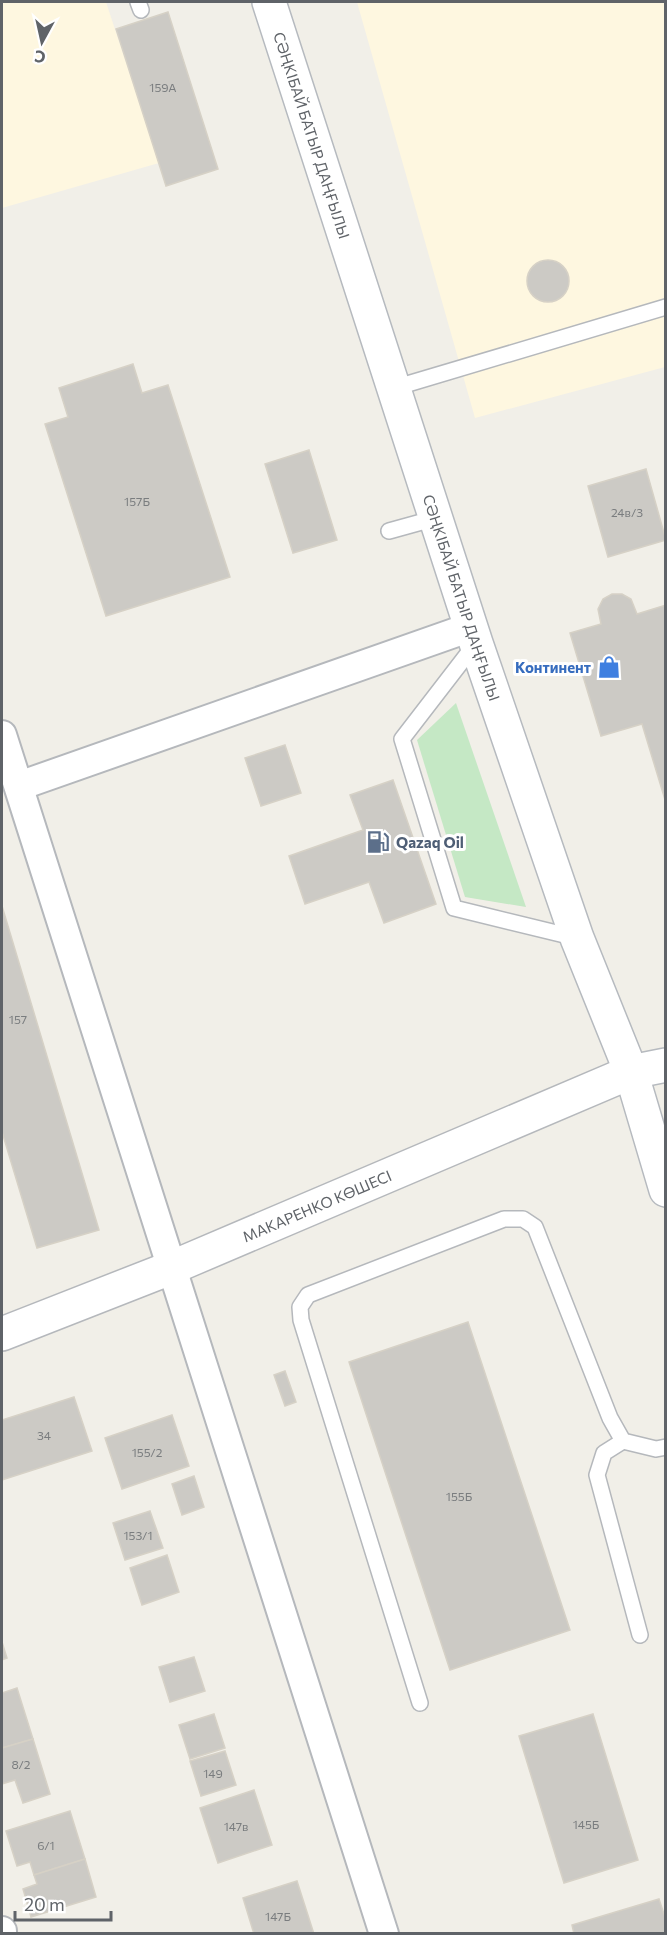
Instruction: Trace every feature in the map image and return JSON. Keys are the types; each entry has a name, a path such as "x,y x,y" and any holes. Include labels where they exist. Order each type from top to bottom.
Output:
{"main road":[{"name":"СӘҢКІБАЙ БАТЫР ДАҢҒЫЛЫ","path":"269,2 473,635 577,938 631,1072 666,1190"},
{"name":"МАКАРЕНКО КӨШЕСІ","path":"2,1334 173,1267 631,1072 666,1065"}],"street":[{"path":"19,786 473,635"},
{"path":"2,741 19,786 384,1934"}],"lane":[{"path":"394,388 666,307"},
{"path":"389,531 436,518"},
{"path":"473,635 402,739 454,908 577,938"},
{"path":"420,1703 301,1320 300,1307 308,1295 504,1219 523,1219 535,1227 610,1418 623,1441"},
{"path":"640,1635 597,1475 604,1453 623,1441 656,1449 666,1447"}],"shaded area":[{"path":"2,2 106,2 159,163 2,208"},
{"path":"357,2 665,2 665,367 475,418"}],"green space":[{"path":"456,703 526,907 465,897 417,740"}],"building":[{"path":"168,12 218,169 166,186 116,29"},
{"path":"548,260 556,261 563,266 568,273 568,289 563,296 556,301 548,302 540,301 533,296 528,289 527,281 528,273 533,266 540,261"},
{"path":"133,364 142,393 168,385 230,577 106,616 45,424 68,417 59,388"},
{"path":"309,450 337,540 293,553 265,464"},
{"path":"646,469 666,540 608,557 588,486"},
{"path":"612,594 622,594 631,599 637,614 666,605 666,803 642,724 601,736 570,633 601,624 598,609 603,599"},
{"path":"285,745 301,793 261,806 245,758"},
{"path":"393,780 436,904 384,923 369,882 305,904 289,856 363,830 350,795"},
{"path":"2,906 99,1230 37,1248 2,1132"},
{"path":"468,1322 570,1630 450,1670 349,1362"},
{"path":"285,1371 296,1402 285,1406 274,1375"},
{"path":"74,1397 92,1451 2,1480 2,1420"},
{"path":"172,1415 189,1466 122,1489 105,1438"},
{"path":"194,1476 204,1507 182,1515 172,1484"},
{"path":"150,1511 163,1548 125,1560 113,1523"},
{"path":"167,1555 179,1592 142,1605 130,1568"},
{"path":"2,1642 7,1658 2,1660"},
{"path":"194,1657 205,1691 170,1702 159,1667"},
{"path":"17,1688 33,1739 2,1748 2,1693"},
{"path":"214,1714 225,1748 190,1759 179,1725"},
{"path":"593,1714 638,1860 564,1883 519,1736"},
{"path":"33,1739 50,1794 23,1803 15,1780 2,1784 2,1748"},
{"path":"225,1751 236,1785 201,1796 190,1761"},
{"path":"254,1790 272,1845 218,1863 200,1808"},
{"path":"70,1811 85,1859 34,1875 30,1862 17,1866 6,1831"},
{"path":"85,1859 96,1897 31,1917 23,1889 37,1884 34,1875"},
{"path":"297,1881 314,1934 254,1934 243,1898"},
{"path":"659,1899 666,1920 666,1934 574,1934 572,1925"}],"place":[{"name":"Континент","path":"609,667"},
{"name":"Qazaq Oil","path":"378,842"}]}
